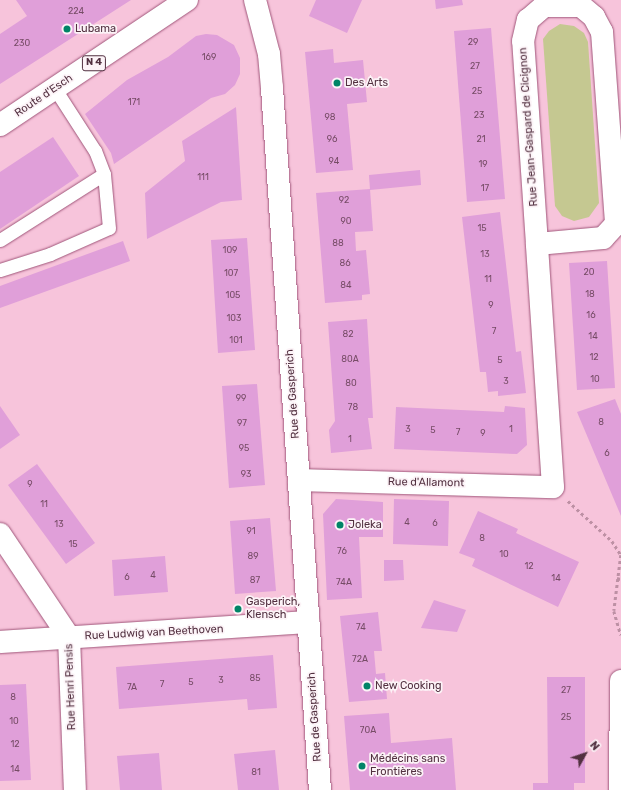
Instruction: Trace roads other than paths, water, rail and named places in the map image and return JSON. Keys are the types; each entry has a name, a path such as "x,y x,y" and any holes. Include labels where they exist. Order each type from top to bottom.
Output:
{"street":[{"name":"Route d'Esch","path":"0,125 188,0"},
{"name":"Rue de Gasperich","path":"255,0 269,54 272,82 320,790"},
{"name":"Rue Jean-Gaspard de Cicignon","path":"537,244 603,238 616,224 602,32 594,17 581,6 544,6 528,20 523,41 552,487"},
{"name":"Rue d'Allamont","path":"299,480 552,487"},
{"name":"Rue Henri Pensis","path":"0,534 69,637 75,790"},
{"name":"Rue Ludwig van Beethoven","path":"0,642 308,622"},
{"path":"620,784 621,681"}],"lane":[{"path":"0,270 50,254 109,228 104,174 95,151 55,89"},
{"path":"0,240 104,174"}],"place":[{"name":"Lubama","path":"67,29"},
{"name":"Des Arts","path":"337,83"},
{"name":"Joleka","path":"340,525"},
{"name":"Gasperich, Klensch","path":"238,609"},
{"name":"New Cooking","path":"367,686"},
{"name":"Médécins sans Frontières","path":"362,766"}]}
